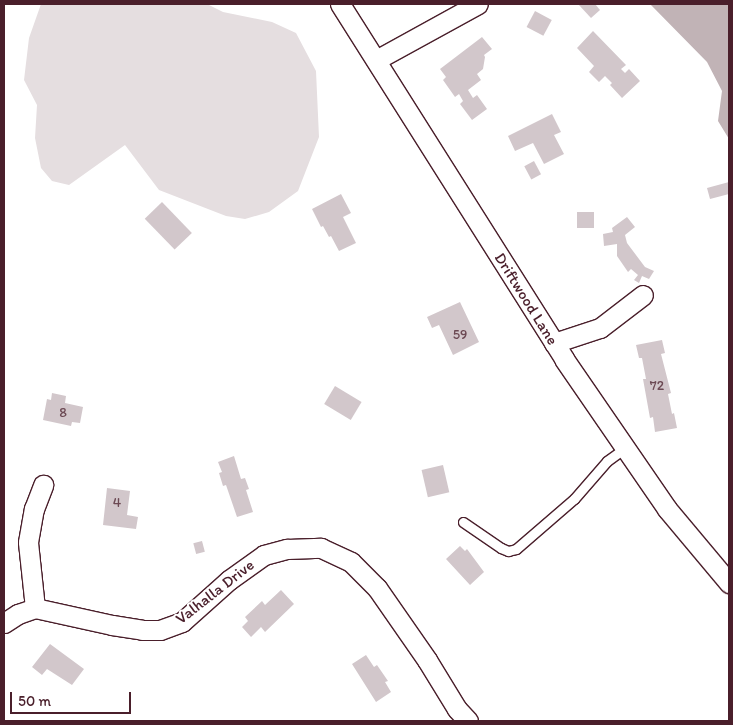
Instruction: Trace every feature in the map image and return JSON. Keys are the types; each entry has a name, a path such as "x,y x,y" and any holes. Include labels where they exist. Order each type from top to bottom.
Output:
{"street":[{"name":"Driftwood Lane","path":"340,4 554,343 667,509 729,583"},
{"path":"376,60 478,4"},
{"path":"554,343 600,328 642,294"},
{"path":"4,623 18,614 35,608 28,542 34,509 43,485"},
{"name":"Valhalla Drive","path":"35,608 112,625 142,630 160,630 182,622 229,580 264,555 287,549 321,548 350,562 377,588 427,660 457,709 468,721"}],"lane":[{"path":"463,522 501,548 508,551 516,549 574,499 607,461 625,448"}],"shaded area":[{"path":"41,4 207,4 223,12 272,22 296,33 316,71 319,137 298,191 269,212 245,219 226,216 159,190 125,145 69,185 52,181 41,168 35,138 37,105 24,80 29,38"},
{"path":"650,4 729,4 729,139 718,121 722,91 707,62"}],"building":[{"path":"578,4 595,4 600,10 591,18"},
{"path":"535,11 552,20 543,36 527,27"},
{"path":"593,31 626,65 621,69 625,73 629,69 640,81 622,98 610,85 612,83 605,76 599,82 589,72 594,66 577,48"},
{"path":"482,37 492,49 484,55 483,69 477,74 481,80 468,90 473,98 477,95 487,109 472,120 460,104 463,101 459,94 455,97 443,80 446,77 440,69"},
{"path":"552,114 561,132 554,135 564,154 544,164 533,143 515,151 508,136"},
{"path":"534,161 541,174 531,179 524,166"},
{"path":"729,182 729,194 710,199 707,188"},
{"path":"341,194 351,213 343,217 356,243 339,251 331,236 329,237 323,226 321,227 312,209"},
{"path":"162,202 192,233 175,250 145,219"},
{"path":"577,212 594,212 594,228 577,228"},
{"path":"627,217 635,227 625,235 627,243 645,267 654,271 649,279 642,276 639,283 634,280 638,275 631,269 628,272 617,256 617,244 604,246 603,234 613,232 612,228"},
{"path":"460,302 479,342 453,355 439,325 432,328 427,317"},
{"path":"662,340 665,353 661,354 671,393 668,394 672,414 674,413 677,428 655,432 653,417 650,418 643,379 646,379 642,358 639,358 636,345"},
{"path":"335,386 362,402 351,420 324,404"},
{"path":"52,393 66,396 65,403 83,407 80,423 72,422 71,426 43,420 47,399 51,400"},
{"path":"234,456 241,479 245,478 249,489 246,490 253,512 237,517 226,485 223,486 219,473 222,472 218,462"},
{"path":"443,465 449,492 428,497 422,470"},
{"path":"107,488 130,491 127,515 138,517 136,529 103,525"},
{"path":"202,541 205,552 196,554 193,543"},
{"path":"460,546 465,551 467,549 484,572 470,585 446,559"},
{"path":"281,590 294,604 265,632 261,627 251,637 242,627 248,621 245,617 262,601 265,605"},
{"path":"50,644 84,669 72,685 47,669 42,675 32,667"},
{"path":"366,655 374,667 377,665 388,681 385,682 391,692 376,702 352,664"}]}
